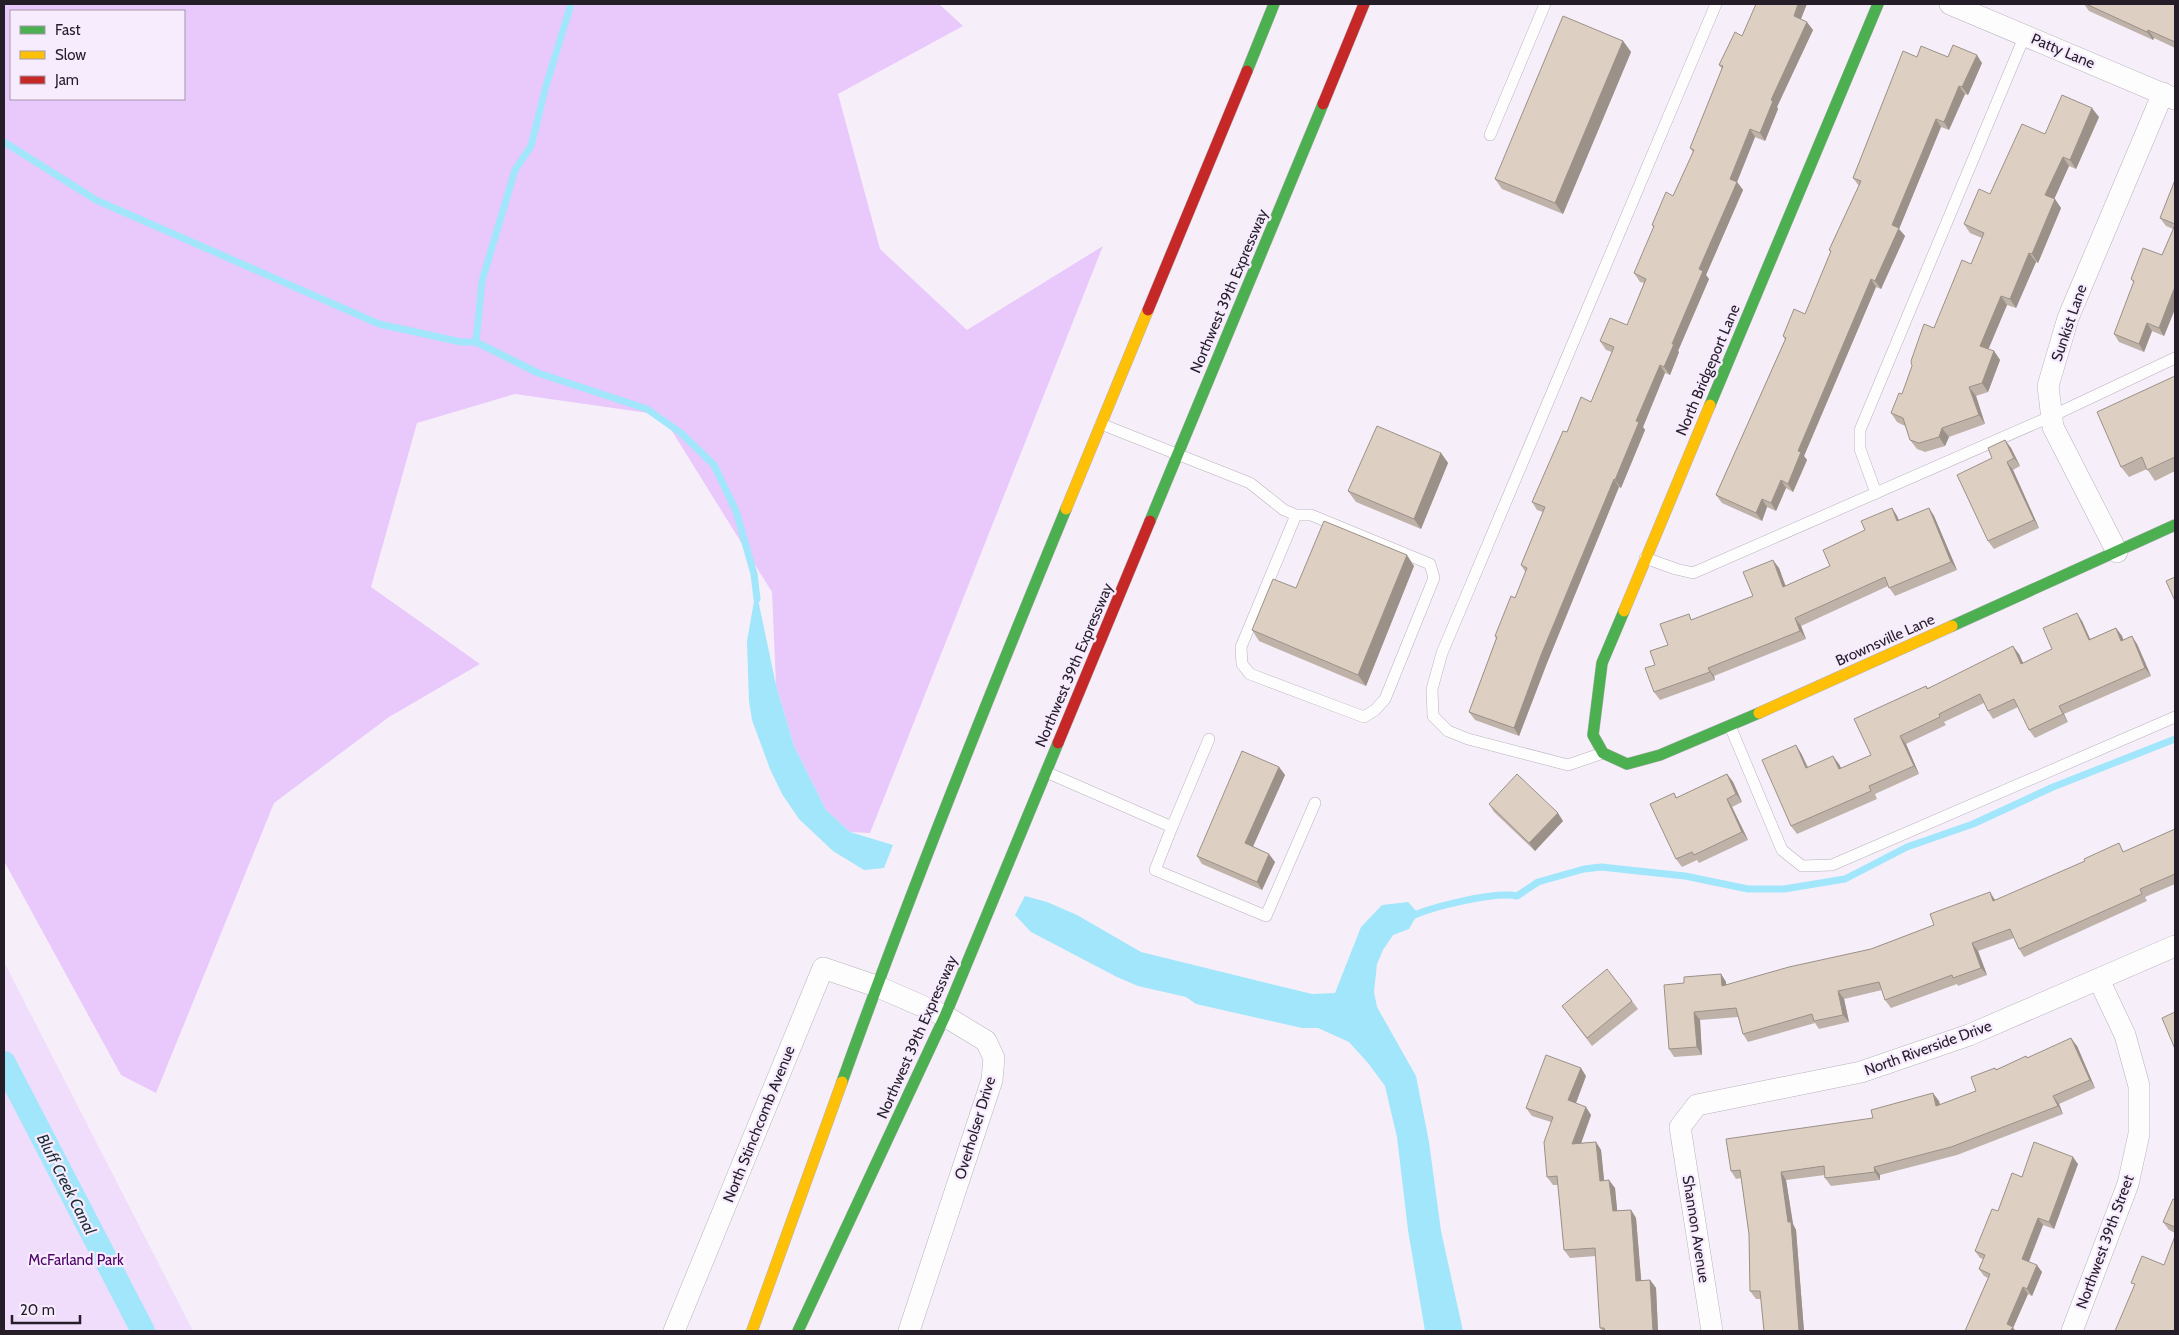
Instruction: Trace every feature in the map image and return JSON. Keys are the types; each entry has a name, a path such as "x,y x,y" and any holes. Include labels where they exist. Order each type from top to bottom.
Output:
{"main road":[{"path":"752,1331 876,986 1009,649 1274,4"},
{"name":"Northwest 39th Expressway","path":"798,1331 945,1016 1364,4"},
{"name":"North Bridgeport Lane","path":"1603,753 1594,735 1602,663 1878,4"},
{"name":"Brownsville Lane","path":"1603,753 1627,764 1660,755 1730,726 2175,525"}],"street":[{"name":"Patty Lane","path":"1950,4 2169,96"},
{"name":"Sunkist Lane","path":"2117,552 2053,428 2048,386 2068,318 2169,96"},
{"name":"North Riverside Drive","path":"1680,1127 1697,1105 1861,1072 1969,1035 2175,946"},
{"name":"North Stinchcomb Avenue","path":"674,1331 823,968 876,986"},
{"name":"Northwest 39th Street","path":"2072,1331 2128,1184 2139,1134 2139,1086 2125,1035 2099,980"},
{"name":"Overholser Drive","path":"876,986 945,1016 986,1041 994,1058 992,1080 909,1331"},
{"name":"Shannon Avenue","path":"1680,1127 1712,1331"}],"lane":[{"path":"1490,135 1545,4"},
{"path":"1603,753 1568,765 1468,739 1448,731 1433,716 1432,689 1442,653 1716,4"},
{"path":"1876,493 1860,449 1860,430 2025,35"},
{"path":"1645,558 1676,570 1693,573 2052,416 2175,358"},
{"path":"1101,424 1250,483 1284,510 1296,515 1311,515 1430,564 1434,578 1385,699 1375,710 1364,717 1250,674 1242,664 1241,647 1296,515"},
{"path":"1730,726 1782,850 1802,866 1832,865 2175,716"},
{"path":"1209,739 1155,870 1266,916 1316,803"},
{"path":"1046,772 1172,827"}],"green space":[{"name":"McFarland Park","path":"4,962 193,1331 4,1331"}],"shaded area":[{"path":"4,4 939,4 963,26 838,94 880,249 967,330 1103,246 870,833 850,832 826,810 794,746 776,685 772,592 662,415 515,394 417,423 371,587 480,664 389,717 274,803 156,1093 121,1075 4,861"}],"water":[{"path":"756,590 776,685 794,746 826,810 850,832 893,845 884,868 864,870 833,851 799,819 782,794 770,769 752,720 749,701 747,641"},
{"path":"1025,896 1047,902 1077,915 1141,952 1312,994 1335,993 1361,927 1382,905 1408,902 1418,913 1409,929 1393,935 1383,950 1377,964 1374,992 1377,1007 1416,1076 1429,1142 1441,1231 1463,1331 1425,1331 1408,1230 1397,1137 1385,1086 1349,1042 1318,1028 1302,1028 1196,1004 1186,997 1138,986 1117,977 1031,932 1015,915"}],"building":[{"path":"1756,4 1798,4 1794,16 1807,22 1771,100 1773,101 1760,133 1750,129 1730,179 1737,182 1699,269 1703,271 1664,367 1660,365 1636,421 1639,422 1541,655 1514,728 1469,712 1511,596 1515,598 1527,568 1521,565 1545,507 1532,502 1563,431 1567,432 1581,397 1591,402 1614,347 1600,341 1610,318 1627,325 1646,279 1634,273 1654,226 1652,225 1666,192 1673,196 1694,150 1690,148 1723,66 1719,65 1735,32 1742,36"},
{"path":"2086,4 2175,4 2175,42 2148,30 2147,32"},
{"path":"1563,16 1623,41 1555,203 1495,179"},
{"path":"1953,45 1977,55 1962,87 1959,86 1944,122 1936,119 1892,225 1899,228 1875,281 1871,279 1798,451 1801,452 1788,484 1781,480 1771,503 1762,499 1756,513 1716,495 1786,338 1783,336 1794,309 1805,314 1831,251 1829,250 1861,181 1853,178 1903,51 1917,57 1921,46 1948,57"},
{"path":"2062,95 2092,108 2070,160 2063,157 2045,195 2055,199 2032,254 2029,253 2010,299 2001,296 1980,346 1994,351 1982,383 1969,387 1979,415 1942,428 1939,437 1919,443 1910,440 1903,418 1891,413 1899,393 1902,394 1924,324 1934,328 1962,260 1971,264 1984,233 1964,224 1979,189 1990,194 2022,124 2045,134"},
{"path":"2175,180 2175,224 2160,218"},
{"path":"2175,225 2175,290 2159,328 2147,323 2139,344 2114,334 2134,281 2131,279 2143,248 2162,255"},
{"path":"2175,376 2175,457 2147,470 2142,457 2121,467 2097,412"},
{"path":"1377,426 1441,453 1414,519 1348,491"},
{"path":"2005,440 2014,458 2007,462 2034,520 1988,541 1957,475 1992,458 1988,448"},
{"path":"1892,508 1897,521 1929,508 1951,562 1889,588 1885,577 1795,618 1800,631 1708,668 1710,672 1654,692 1645,668 1655,665 1650,651 1668,645 1660,624 1689,614 1691,620 1753,596 1743,572 1773,560 1783,587 1830,566 1823,550 1865,530 1861,521"},
{"path":"1324,521 1407,555 1358,675 1252,630 1273,579 1296,588"},
{"path":"2175,577 2175,601 2166,581"},
{"path":"2077,613 2089,640 2116,628 2121,641 2132,636 2145,668 2059,706 2063,714 2029,730 2014,699 1988,711 1980,694 1939,714 1940,717 1900,736 1914,766 1869,786 1871,791 1791,826 1762,760 1796,745 1806,768 1833,756 1839,769 1871,755 1854,719 1926,686 1927,689 2013,646 2021,664 2052,649 2043,628"},
{"path":"1242,751 1279,767 1245,843 1269,854 1257,882 1197,856"},
{"path":"1517,774 1558,813 1529,843 1489,804"},
{"path":"1727,774 1736,794 1727,799 1742,832 1694,855 1692,852 1676,859 1650,804 1674,793 1676,798"},
{"path":"2175,829 2175,874 2140,889 2142,894 2019,949 2010,929 1972,943 1981,968 1953,978 1952,975 1885,1000 1879,982 1838,991 1843,1015 1814,1021 1812,1014 1743,1034 1736,1008 1694,1012 1697,1047 1669,1049 1664,985 1684,983 1684,977 1721,974 1722,986 1789,967 1871,949 1934,925 1930,914 1990,892 1993,901 2085,861 2084,859 2119,843 2123,852"},
{"path":"1607,969 1632,1001 1587,1038 1562,1006"},
{"path":"2175,1012 2175,1049 2162,1018"},
{"path":"2071,1038 2090,1080 2053,1096 2058,1106 1951,1147 1874,1167 1875,1172 1825,1178 1824,1166 1781,1172 1788,1222 1791,1222 1799,1331 1764,1331 1760,1291 1750,1291 1749,1234 1740,1170 1731,1171 1726,1139 1873,1118 1871,1110 1933,1093 1936,1106 1976,1091 1971,1077 1995,1068 1996,1070 2026,1056 2027,1058"},
{"path":"1546,1055 1581,1068 1568,1100 1586,1107 1572,1144 1596,1142 1600,1181 1609,1180 1613,1211 1631,1210 1636,1281 1650,1280 1653,1331 1605,1331 1604,1328 1600,1328 1595,1248 1564,1250 1557,1176 1547,1177 1544,1142 1553,1117 1526,1108"},
{"path":"2034,1142 2073,1157 2049,1222 2038,1218 2022,1259 2037,1265 2027,1289 2023,1287 2007,1324 2013,1327 2010,1331 1965,1331 1990,1274 1979,1269 1985,1255 1975,1251 1992,1209 1998,1211 2012,1173 2022,1177"},
{"path":"2173,1199 2175,1200 2175,1227 2163,1222"},
{"path":"2175,1236 2174,1331 2115,1331 2135,1284 2131,1283 2142,1256 2164,1265"}],"waterway":[{"path":"476,342 482,281 515,170 531,146 546,86 571,4"},
{"path":"4,142 96,200 379,324 461,342 476,342 538,373 647,409 681,433 714,465 736,511 754,574 757,599"},
{"path":"1410,917 1463,901 1494,896 1517,896 1538,882 1584,869 1601,867 1685,876 1748,889 1784,889 1845,879 1907,847 1973,824 2053,787 2175,739"},
{"name":"Bluff Creek Canal","path":"4,1063 143,1331"}],"traffic: fast":[{"path":"1247,71 1274,4"},
{"path":"1710,405 1878,4"},
{"path":"1150,521 1323,104"},
{"path":"842,1082 951,794 1066,509"},
{"path":"1952,626 2175,525"},
{"path":"1624,611 1602,663 1593,735 1603,753 1627,764 1660,755 1759,713"},
{"path":"798,1331 945,1016 1058,743"}],"traffic: slow":[{"path":"1066,509 1148,310"},
{"path":"1624,611 1710,405"},
{"path":"1759,713 1952,626"},
{"path":"752,1331 842,1082"}],"traffic: jam":[{"path":"1323,104 1364,4"},
{"path":"1148,310 1247,71"},
{"path":"1058,743 1150,521"}]}
